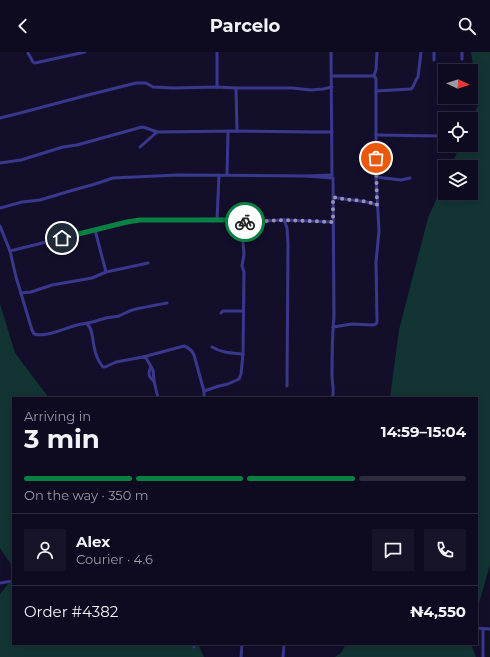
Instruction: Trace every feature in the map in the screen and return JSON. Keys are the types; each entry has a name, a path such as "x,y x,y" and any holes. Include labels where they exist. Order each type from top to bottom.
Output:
{"street":[{"path":"28,53 32,62 35,64 85,52"},
{"path":"217,52 217,87"},
{"path":"0,208 22,202 40,200 113,178 219,175 332,175 331,52"},
{"path":"333,327 352,324 372,325 376,324 377,322 376,262 379,231 376,177 376,78 374,76 377,52"},
{"path":"376,91 409,90 413,88 418,77 421,52"},
{"path":"434,52 434,60"},
{"path":"462,52 462,59"},
{"path":"332,76 374,76"},
{"path":"0,118 88,94 136,83 146,83 153,87 286,88 317,90 332,87"},
{"path":"236,88 237,131"},
{"path":"0,163 21,160 58,148 77,145 142,128 157,132 332,132"},
{"path":"227,175 228,131"},
{"path":"140,147 157,132"},
{"path":"376,135 438,136"},
{"path":"217,220 219,175"},
{"path":"306,176 333,178 334,227 332,379 334,392 332,397"},
{"path":"376,177 401,180 410,178"},
{"path":"333,197 367,201 377,205"},
{"path":"10,251 140,220 240,220 244,222 284,220 333,222"},
{"path":"284,220 287,228 288,244 287,386"},
{"path":"204,391 239,379 241,374 243,354 244,272 242,266 244,254 243,242 246,227 244,222"},
{"path":"0,226 10,251 16,277 34,334 44,334 62,330 117,316 135,309 167,303"},
{"path":"95,230 106,272"},
{"path":"21,293 31,292 52,285 92,278 106,272 148,263"},
{"path":"221,313 224,311 243,311"},
{"path":"87,324 90,327 94,349 103,367 120,361 143,357 184,346 188,347 192,350 194,355 205,397"},
{"path":"212,348 229,353 243,354"},
{"path":"143,357 148,360 154,373 154,381 158,397"},
{"path":"0,583 12,581"},
{"path":"478,628 490,629"},
{"path":"483,629 483,657"},
{"path":"242,645 242,657"},
{"path":"283,657 284,645"}],"green space":[{"path":"471,52 490,52 490,565 478,607 478,397 390,397 399,330 428,218 438,196 438,200 478,200 478,160 454,160 457,152 478,152 478,112 475,112 479,103 478,64 473,64"},
{"path":"0,304 15,353 48,397 12,397 12,566 0,548"},
{"path":"12,579 12,645 198,645 204,657 0,657 0,594"},
{"path":"345,645 471,645 476,657 335,657 341,653"}],"way so far":[{"path":"245,222 284,220 333,222 333,197 367,201 377,205 376,158"}],"route":[{"path":"62,238 140,220 240,220 245,222"}]}
